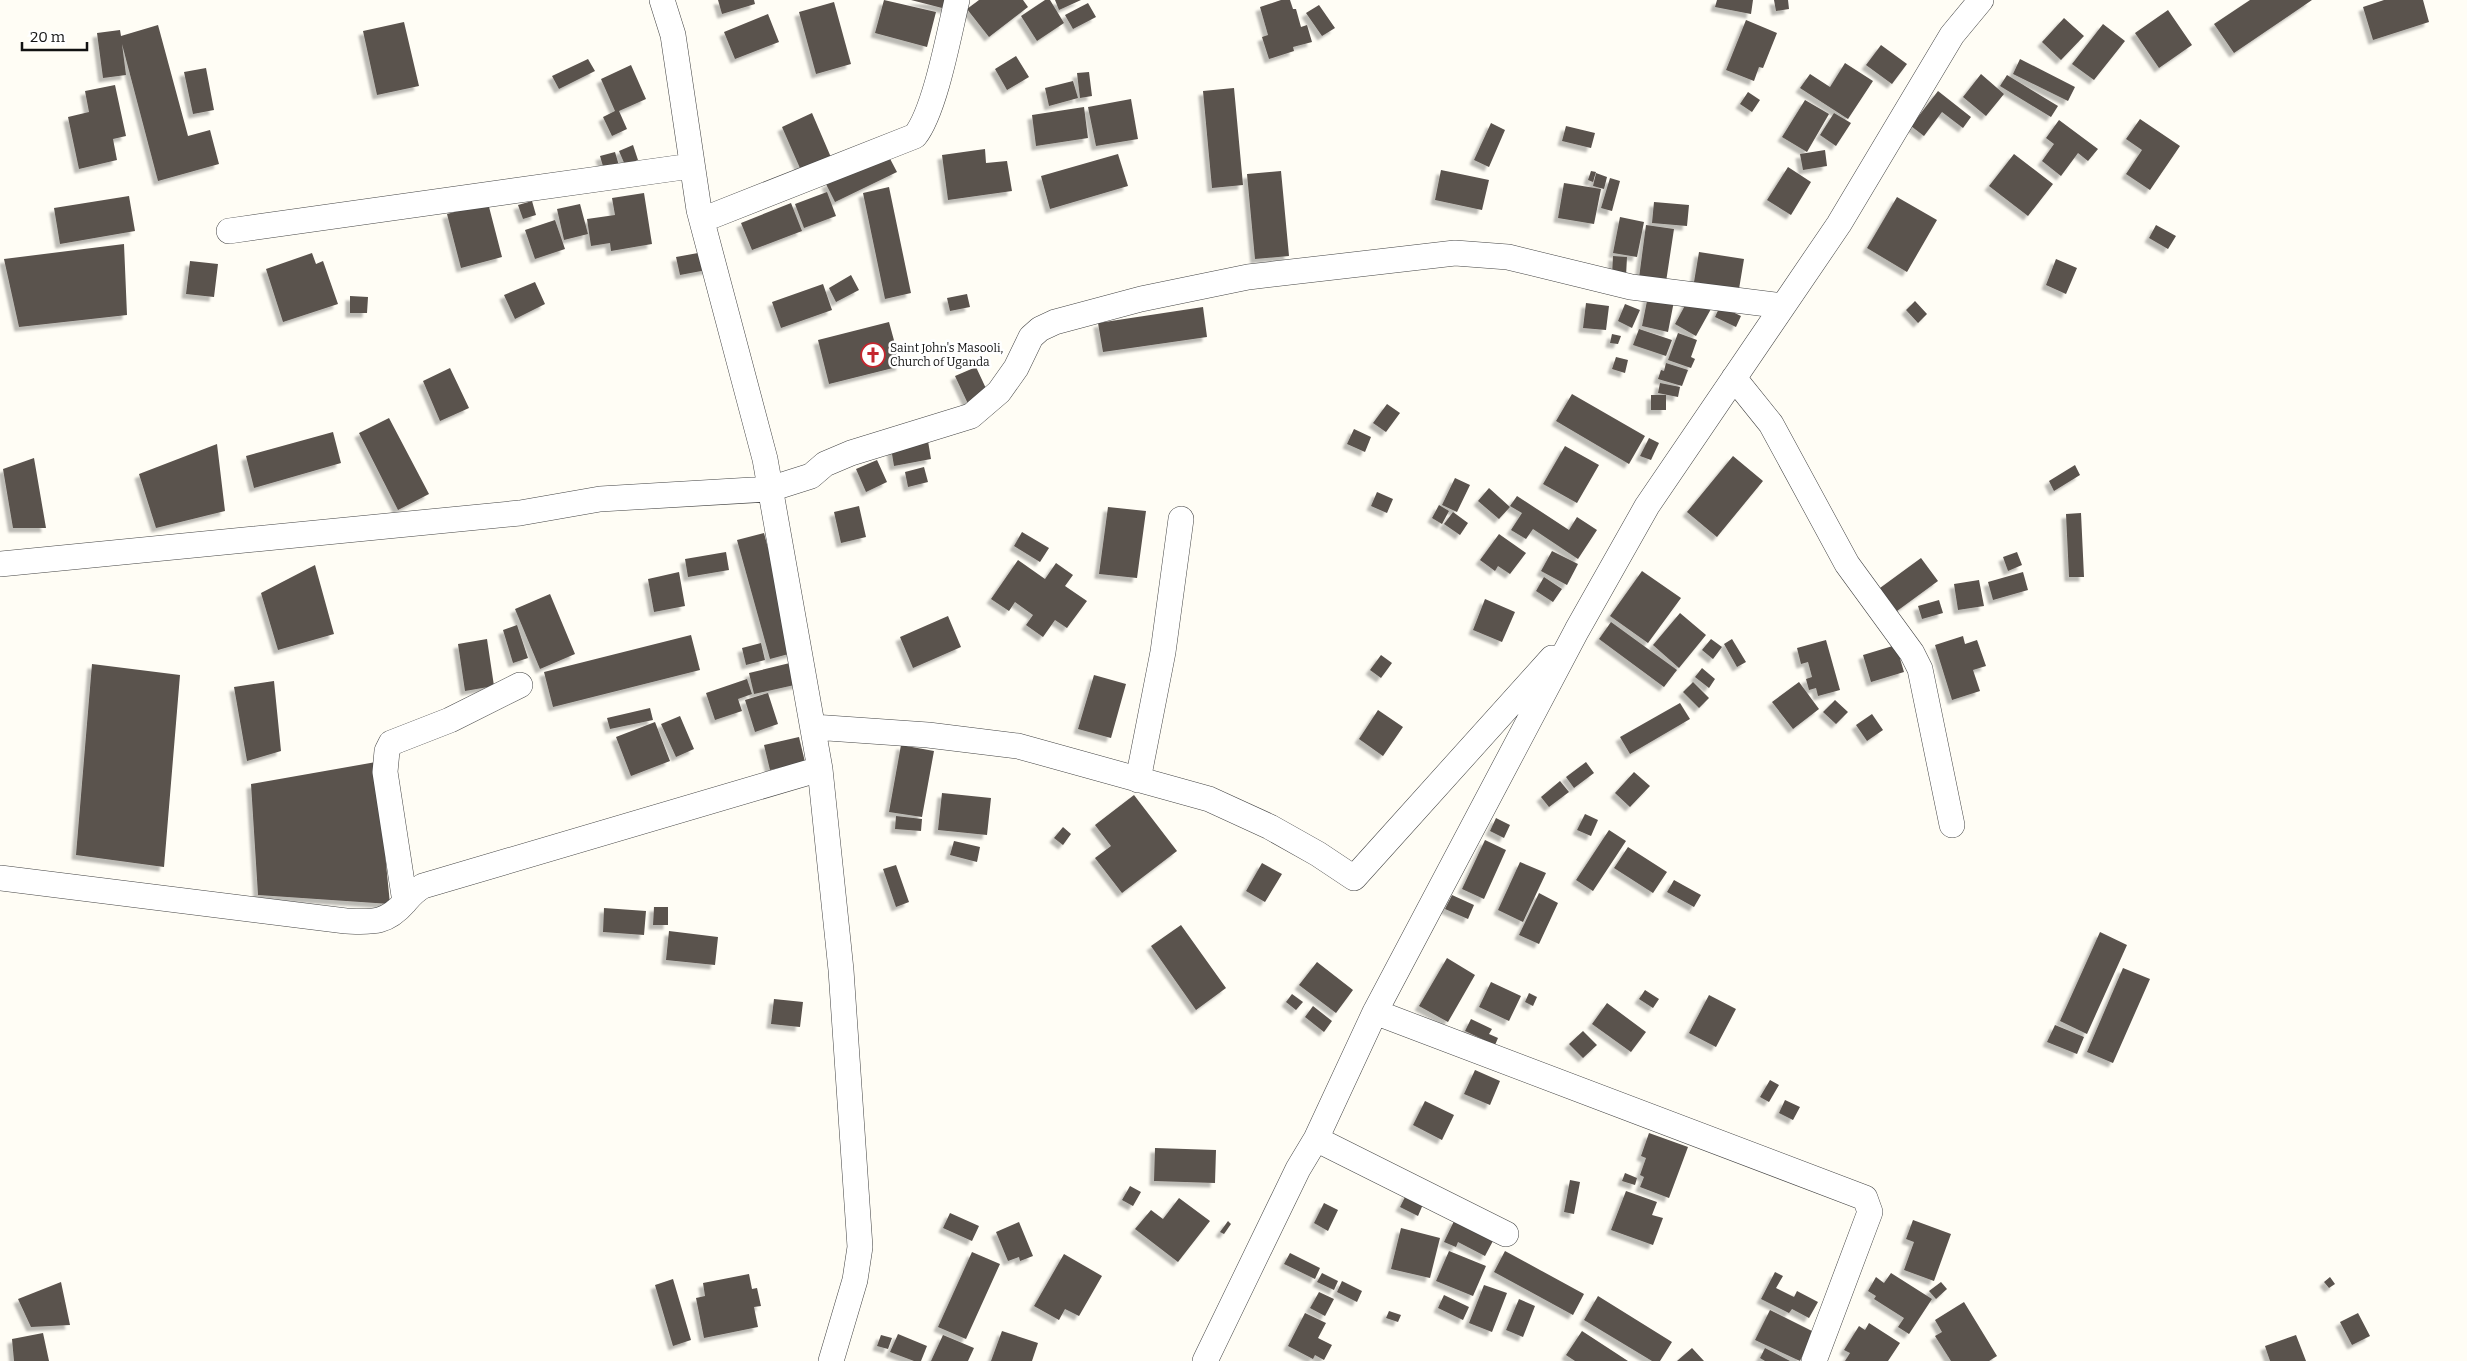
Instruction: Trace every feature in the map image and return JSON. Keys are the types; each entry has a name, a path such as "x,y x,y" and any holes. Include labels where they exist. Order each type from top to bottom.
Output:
{"street":[{"path":"662,0 673,35 685,106 691,166 702,220 765,458 820,769 841,970 860,1247 855,1280 831,1361"},
{"path":"702,220 915,136 925,121 945,52 957,0"},
{"path":"1206,1361 1281,1203 1316,1138 1375,1012 1577,630 1647,506 1839,224 1952,35 1981,0"},
{"path":"229,231 691,166"},
{"path":"0,564 520,513 600,499 770,489 810,476 825,464 851,453 971,416 999,392 1016,368 1035,331 1054,322 1141,299 1248,277 1455,253 1508,258 1631,287 1783,306"},
{"path":"1734,378 1771,424 1848,564 1912,653 1920,669 1952,825"},
{"path":"1138,780 1163,652 1181,519"},
{"path":"813,727 928,735 1018,746 1209,799 1270,827 1318,854 1354,878 1577,630"},
{"path":"405,902 385,772 387,751 391,743 450,720 520,685"},
{"path":"0,878 346,921 378,922 392,914 410,895 423,886 820,769"},
{"path":"1375,1012 1865,1198 1870,1212 1814,1361"},
{"path":"1316,1138 1506,1234"}],"building":[{"path":"718,0 754,0 755,4 722,14"},
{"path":"884,0 936,12 927,47 875,33"},
{"path":"911,0 949,0 946,9"},
{"path":"979,0 1023,0 1028,7 989,37 967,9"},
{"path":"1045,0 1050,0 1064,23 1037,41 1021,16"},
{"path":"1055,0 1081,0 1059,10"},
{"path":"1281,0 1290,0 1293,9 1296,9 1301,27 1307,25 1312,42 1293,47 1294,51 1269,59 1262,37 1268,35 1260,7"},
{"path":"1717,0 1753,0 1751,14 1715,7"},
{"path":"1774,0 1788,0 1789,9 1776,11"},
{"path":"2250,0 2312,0 2234,53 2214,24"},
{"path":"2384,0 2423,0 2429,22 2373,40 2363,7"},
{"path":"834,2 851,64 816,74 799,12"},
{"path":"1088,3 1096,17 1073,29 1065,15"},
{"path":"1319,5 1335,28 1322,36 1306,13"},
{"path":"2168,10 2192,45 2159,68 2135,33"},
{"path":"768,14 779,42 735,59 724,32"},
{"path":"2064,18 2084,36 2061,60 2042,42"},
{"path":"1746,20 1777,33 1763,68 1759,67 1754,81 1726,70"},
{"path":"404,22 419,86 377,95 363,31"},
{"path":"2103,24 2125,41 2094,80 2072,64"},
{"path":"158,25 188,136 210,130 219,164 158,181 122,44 126,75 103,78 97,33 120,30 121,36"},
{"path":"1881,45 1907,64 1892,84 1866,65"},
{"path":"1016,56 1029,77 1007,90 995,69"},
{"path":"588,59 595,71 559,89 552,76"},
{"path":"2020,59 2075,87 2068,101 2013,74"},
{"path":"1845,63 1873,81 1848,119 1800,88 1810,74 1830,87"},
{"path":"631,65 646,99 619,111 627,129 612,136 603,117 615,111 601,79"},
{"path":"206,68 214,110 193,114 184,72"},
{"path":"1089,72 1092,96 1080,98 1077,73"},
{"path":"1981,74 2004,94 1986,116 1963,97"},
{"path":"2007,75 2058,106 2051,117 2000,86"},
{"path":"1073,81 1078,98 1049,106 1045,88"},
{"path":"115,85 126,136 113,139 117,160 79,169 68,117 89,112 85,91"},
{"path":"1234,88 1243,185 1212,188 1203,91"},
{"path":"1938,91 1971,117 1963,128 1942,112 1924,136 1911,126"},
{"path":"1748,92 1760,100 1752,112 1740,104"},
{"path":"1131,99 1138,139 1096,146 1088,107"},
{"path":"1805,100 1829,114 1807,152 1782,137"},
{"path":"1084,107 1088,138 1036,146 1032,115"},
{"path":"812,113 833,162 803,175 782,127"},
{"path":"1834,113 1851,123 1836,146 1820,135"},
{"path":"2140,119 2180,146 2150,190 2126,174 2142,150 2126,139"},
{"path":"2059,120 2098,149 2088,161 2078,153 2061,176 2042,161 2054,144 2046,138"},
{"path":"1491,123 1505,130 1489,167 1474,160"},
{"path":"1566,126 1595,133 1591,148 1562,141"},
{"path":"633,145 638,160 625,165 619,151"},
{"path":"985,149 986,163 1007,161 1012,191 948,200 942,155"},
{"path":"1825,150 1827,166 1803,170 1800,154"},
{"path":"615,152 620,169 605,173 600,156"},
{"path":"887,153 897,172 835,202 826,184"},
{"path":"1118,154 1128,186 1050,209 1041,176"},
{"path":"2014,154 2053,184 2028,216 1989,186"},
{"path":"1788,167 1811,182 1791,215 1767,200"},
{"path":"1441,170 1489,180 1482,210 1435,200"},
{"path":"1281,171 1289,256 1255,259 1247,174"},
{"path":"1591,171 1596,172 1593,182 1588,180"},
{"path":"1596,173 1607,177 1604,189 1593,186"},
{"path":"1610,178 1620,181 1612,211 1601,208"},
{"path":"1564,183 1601,189 1594,224 1558,218"},
{"path":"889,187 911,293 885,299 863,193"},
{"path":"827,192 836,216 804,228 795,204"},
{"path":"644,193 652,244 611,251 610,243 591,246 587,219 615,215 612,198"},
{"path":"129,196 135,231 60,244 54,208"},
{"path":"1897,197 1937,220 1907,272 1867,248"},
{"path":"532,201 536,215 523,219 518,205"},
{"path":"1654,202 1689,205 1687,226 1652,223"},
{"path":"488,203 502,257 461,268 447,214"},
{"path":"791,203 802,231 752,250 741,223"},
{"path":"580,204 588,234 564,240 557,209"},
{"path":"1620,217 1644,222 1637,257 1613,253"},
{"path":"555,220 565,249 535,259 525,230"},
{"path":"1646,225 1674,229 1666,282 1639,278"},
{"path":"2156,225 2176,236 2168,249 2149,238"},
{"path":"124,244 127,315 19,327 4,259"},
{"path":"709,251 712,269 680,275 676,257"},
{"path":"1699,252 1744,259 1739,289 1694,282"},
{"path":"312,253 316,264 323,261 338,304 283,322 266,269"},
{"path":"1613,256 1627,257 1626,276 1612,275"},
{"path":"2056,259 2077,268 2066,294 2046,285"},
{"path":"190,261 218,264 214,297 186,294"},
{"path":"851,275 859,290 836,302 829,288"},
{"path":"535,282 545,304 515,319 504,295"},
{"path":"823,284 832,310 781,328 772,302"},
{"path":"967,294 970,307 950,311 947,298"},
{"path":"350,296 368,297 367,313 350,313"},
{"path":"1648,296 1674,301 1668,332 1642,326"},
{"path":"1689,298 1711,309 1696,336 1675,324"},
{"path":"1915,301 1927,314 1918,323 1906,310"},
{"path":"1586,303 1609,306 1606,330 1583,328"},
{"path":"1625,304 1640,310 1632,328 1618,321"},
{"path":"1720,306 1741,316 1736,327 1715,317"},
{"path":"1203,307 1207,337 1103,352 1098,323"},
{"path":"889,322 901,366 829,384 818,340"},
{"path":"1639,329 1672,340 1666,356 1633,345"},
{"path":"1678,333 1697,340 1691,357 1695,359 1691,368 1668,360"},
{"path":"1612,334 1621,336 1618,344 1610,343"},
{"path":"1616,357 1628,360 1625,373 1612,369"},
{"path":"1666,363 1688,370 1682,386 1658,379 1661,370 1664,371"},
{"path":"976,367 990,397 969,406 955,376"},
{"path":"450,368 469,408 440,421 423,381"},
{"path":"1660,383 1680,387 1678,397 1658,393"},
{"path":"1572,394 1645,436 1629,464 1556,421"},
{"path":"1651,395 1666,395 1666,410 1651,410"},
{"path":"1387,404 1400,413 1386,432 1373,423"},
{"path":"389,418 429,494 398,510 359,433"},
{"path":"1354,429 1371,437 1365,452 1347,444"},
{"path":"333,432 341,463 254,488 246,456"},
{"path":"927,435 931,459 894,466 890,442"},
{"path":"1649,438 1659,443 1651,460 1640,456"},
{"path":"217,444 225,511 156,528 139,474"},
{"path":"1565,446 1599,465 1577,503 1543,484"},
{"path":"1733,456 1763,481 1717,537 1687,512"},
{"path":"34,458 46,528 13,528 3,469"},
{"path":"877,460 887,482 866,492 856,469"},
{"path":"2075,465 2080,475 2054,491 2049,481"},
{"path":"924,467 928,482 908,487 905,472"},
{"path":"1455,478 1470,485 1457,512 1442,505"},
{"path":"1489,488 1510,507 1499,519 1478,501"},
{"path":"1377,492 1393,499 1387,513 1371,506"},
{"path":"1517,496 1569,530 1577,517 1597,530 1578,559 1533,529 1526,539 1511,530 1522,513 1510,506"},
{"path":"1439,505 1449,511 1442,524 1432,518"},
{"path":"859,506 866,537 841,543 834,512"},
{"path":"1108,507 1146,511 1137,578 1099,574"},
{"path":"1453,512 1468,523 1460,535 1444,524"},
{"path":"2081,513 2084,577 2069,577 2066,514"},
{"path":"1022,532 1049,548 1040,562 1014,546"},
{"path":"764,533 796,652 770,659 737,540"},
{"path":"1499,534 1526,553 1510,574 1498,566 1495,571 1480,560"},
{"path":"1552,551 1578,564 1567,585 1541,571"},
{"path":"726,552 729,570 688,577 685,559"},
{"path":"2017,552 2022,565 2008,571 2003,557"},
{"path":"1921,558 1938,581 1897,611 1880,588"},
{"path":"1018,560 1045,579 1056,563 1073,575 1065,586 1087,601 1067,628 1055,620 1043,637 1026,625 1033,615 1015,602 1009,611 991,599"},
{"path":"315,565 334,634 278,650 261,593"},
{"path":"1642,571 1681,598 1648,643 1610,616"},
{"path":"679,572 685,606 654,612 648,579"},
{"path":"2023,572 2028,590 1993,600 1988,582"},
{"path":"1544,577 1562,589 1553,602 1536,591"},
{"path":"1979,580 1984,606 1958,610 1954,584"},
{"path":"550,594 575,654 540,669 515,609"},
{"path":"1485,599 1515,612 1502,642 1473,630"},
{"path":"1939,600 1943,613 1922,619 1918,606"},
{"path":"1680,613 1706,635 1679,668 1653,645"},
{"path":"948,616 961,647 913,668 900,637"},
{"path":"1611,622 1677,670 1664,687 1599,639"},
{"path":"517,625 528,658 513,663 503,630"},
{"path":"691,635 700,670 553,707 544,672"},
{"path":"1963,636 1965,644 1977,640 1986,666 1973,670 1980,691 1952,700 1935,645"},
{"path":"487,639 494,686 465,691 458,644"},
{"path":"1711,639 1722,647 1713,659 1702,650"},
{"path":"1732,639 1746,662 1737,667 1724,644"},
{"path":"1826,640 1840,690 1818,696 1816,688 1809,690 1806,679 1812,677 1808,662 1801,664 1797,648"},
{"path":"761,643 765,660 746,665 742,648"},
{"path":"1896,645 1904,672 1871,682 1863,655"},
{"path":"1381,655 1392,663 1381,678 1370,670"},
{"path":"794,662 799,684 754,694 749,673"},
{"path":"92,664 180,675 164,867 76,855"},
{"path":"1702,668 1715,679 1709,688 1695,677"},
{"path":"1094,675 1126,684 1111,738 1078,729"},
{"path":"747,679 752,694 738,699 742,711 715,720 706,693"},
{"path":"274,681 281,751 247,761 234,687"},
{"path":"1693,682 1709,698 1699,708 1683,692"},
{"path":"1799,682 1819,709 1793,729 1772,702"},
{"path":"768,693 778,724 755,732 745,700"},
{"path":"1835,700 1848,712 1836,724 1823,712"},
{"path":"1680,703 1690,719 1630,754 1620,737"},
{"path":"650,708 653,720 610,729 607,718"},
{"path":"1378,710 1403,727 1383,756 1359,739"},
{"path":"1872,714 1883,730 1867,741 1856,725"},
{"path":"680,716 694,749 676,757 661,724"},
{"path":"655,722 670,761 631,776 616,737"},
{"path":"799,737 805,762 770,770 764,745"},
{"path":"901,745 934,751 922,817 889,812"},
{"path":"376,762 390,904 258,895 251,784"},
{"path":"1586,762 1594,773 1574,788 1566,777"},
{"path":"1634,772 1650,786 1630,807 1615,793"},
{"path":"1560,781 1569,792 1549,807 1541,797"},
{"path":"942,793 991,798 987,835 938,830"},
{"path":"1134,795 1177,851 1122,893 1095,858 1111,846 1095,825"},
{"path":"1585,814 1598,820 1591,836 1577,830"},
{"path":"896,816 922,819 921,831 895,829"},
{"path":"1496,818 1510,825 1504,838 1490,831"},
{"path":"1063,827 1071,834 1063,845 1054,838"},
{"path":"1609,830 1626,841 1593,891 1576,880"},
{"path":"1485,840 1506,850 1484,899 1462,889"},
{"path":"954,841 980,847 977,862 950,855"},
{"path":"1628,847 1667,872 1653,893 1614,868"},
{"path":"1520,862 1546,873 1523,922 1498,910"},
{"path":"1262,863 1282,874 1265,902 1246,891"},
{"path":"896,865 909,902 896,907 883,869"},
{"path":"1674,880 1701,895 1694,907 1667,892"},
{"path":"1539,893 1558,903 1539,944 1519,935"},
{"path":"1452,895 1474,905 1468,919 1445,909"},
{"path":"654,907 668,907 668,925 653,925"},
{"path":"604,908 646,911 644,935 603,932"},
{"path":"1181,925 1226,988 1196,1010 1151,946"},
{"path":"669,931 718,937 715,965 666,960"},
{"path":"2100,932 2127,945 2087,1034 2060,1021"},
{"path":"1447,958 1475,975 1448,1022 1419,1006"},
{"path":"1317,962 1353,990 1336,1013 1299,985"},
{"path":"2123,968 2150,979 2113,1063 2087,1052"},
{"path":"1491,982 1521,996 1509,1021 1479,1007"},
{"path":"1645,990 1659,999 1653,1008 1639,999"},
{"path":"1529,993 1537,997 1533,1006 1525,1002"},
{"path":"1292,994 1303,1002 1296,1010 1286,1002"},
{"path":"1709,995 1736,1009 1716,1047 1689,1033"},
{"path":"774,999 803,1002 800,1027 771,1024"},
{"path":"1607,1003 1646,1032 1631,1052 1592,1024"},
{"path":"1313,1006 1332,1021 1324,1032 1305,1017"},
{"path":"1471,1019 1492,1029 1489,1034 1498,1038 1495,1045 1465,1031"},
{"path":"2055,1025 2084,1037 2077,1054 2047,1042"},
{"path":"1583,1031 1597,1045 1583,1058 1569,1044"},
{"path":"1475,1070 1500,1081 1490,1105 1464,1094"},
{"path":"1770,1080 1779,1085 1769,1102 1760,1097"},
{"path":"1785,1100 1800,1107 1793,1120 1779,1113"},
{"path":"1425,1101 1454,1115 1442,1140 1413,1125"},
{"path":"1649,1133 1688,1147 1669,1198 1640,1187 1644,1177 1640,1175 1646,1158 1641,1156"},
{"path":"1155,1148 1216,1150 1215,1183 1154,1181"},
{"path":"1625,1173 1637,1178 1635,1185 1622,1181"},
{"path":"1570,1180 1580,1182 1574,1214 1564,1212"},
{"path":"1130,1186 1141,1192 1133,1206 1122,1200"},
{"path":"1626,1191 1657,1202 1652,1215 1663,1218 1653,1245 1611,1230"},
{"path":"1407,1193 1424,1202 1418,1216 1400,1207"},
{"path":"1179,1198 1210,1221 1178,1262 1135,1229 1151,1210 1163,1219"},
{"path":"1324,1203 1338,1210 1328,1231 1314,1223"},
{"path":"950,1213 979,1226 972,1241 943,1228"},
{"path":"1455,1219 1494,1239 1485,1256 1458,1242 1456,1247 1444,1242"},
{"path":"1913,1220 1951,1234 1934,1281 1904,1270 1914,1242 1906,1239"},
{"path":"1228,1221 1231,1224 1224,1234 1220,1232"},
{"path":"1019,1222 1033,1256 1020,1261 1019,1257 1008,1261 996,1232"},
{"path":"1401,1228 1440,1238 1430,1278 1391,1269"},
{"path":"1449,1251 1486,1266 1473,1296 1436,1281"},
{"path":"1505,1251 1584,1294 1573,1315 1494,1272"},
{"path":"972,1252 1000,1264 966,1339 938,1327"},
{"path":"1290,1253 1320,1268 1315,1279 1284,1264"},
{"path":"1064,1254 1102,1276 1079,1316 1065,1309 1059,1320 1034,1306"},
{"path":"1775,1272 1783,1276 1776,1288 1794,1297 1797,1291 1818,1302 1809,1318 1792,1309 1789,1313 1761,1299"},
{"path":"1322,1273 1338,1281 1334,1290 1317,1282"},
{"path":"1891,1273 1932,1299 1909,1334 1898,1327 1904,1318 1874,1299 1876,1296 1868,1291 1876,1277 1884,1283"},
{"path":"749,1274 752,1289 757,1288 761,1306 754,1307 758,1327 704,1338 696,1298 705,1296 703,1283"},
{"path":"2330,1277 2335,1284 2329,1288 2324,1282"},
{"path":"673,1279 691,1340 673,1346 655,1285"},
{"path":"1342,1281 1362,1291 1357,1302 1337,1292"},
{"path":"61,1282 70,1325 31,1327 18,1299"},
{"path":"1941,1282 1947,1289 1936,1299 1929,1291"},
{"path":"1484,1285 1507,1293 1492,1332 1469,1323"},
{"path":"1319,1292 1334,1299 1325,1316 1310,1308"},
{"path":"1444,1295 1469,1307 1463,1320 1438,1308"},
{"path":"1598,1296 1672,1342 1660,1361 1652,1361 1584,1320"},
{"path":"1519,1299 1535,1306 1523,1337 1506,1330"},
{"path":"1964,1302 1997,1356 1989,1361 1951,1361 1935,1336 1942,1332 1935,1320"},
{"path":"1770,1310 1814,1332 1800,1361 1755,1340"},
{"path":"1389,1311 1401,1315 1398,1322 1386,1318"},
{"path":"1305,1313 1326,1323 1318,1338 1332,1345 1324,1360 1315,1355 1313,1359 1288,1346"},
{"path":"2358,1313 2370,1336 2352,1345 2340,1322"},
{"path":"1869,1323 1900,1343 1888,1361 1845,1361 1850,1353 1844,1350 1859,1326 1865,1330"},
{"path":"1002,1331 1038,1343 1032,1361 991,1361"},
{"path":"1582,1331 1628,1361 1575,1361 1566,1355"},
{"path":"43,1333 49,1361 14,1361 12,1339"},
{"path":"898,1334 927,1346 921,1361 914,1361 890,1352"},
{"path":"881,1335 892,1338 888,1349 877,1346"},
{"path":"943,1335 974,1348 968,1361 931,1361"},
{"path":"2296,1335 2306,1361 2270,1361 2265,1346"},
{"path":"1692,1348 1704,1361 1677,1361"},
{"path":"1765,1348 1790,1361 1765,1361 1760,1358"}],"place":[{"name":"Saint John's Masooli, Church of Uganda","path":"873,355"}]}
